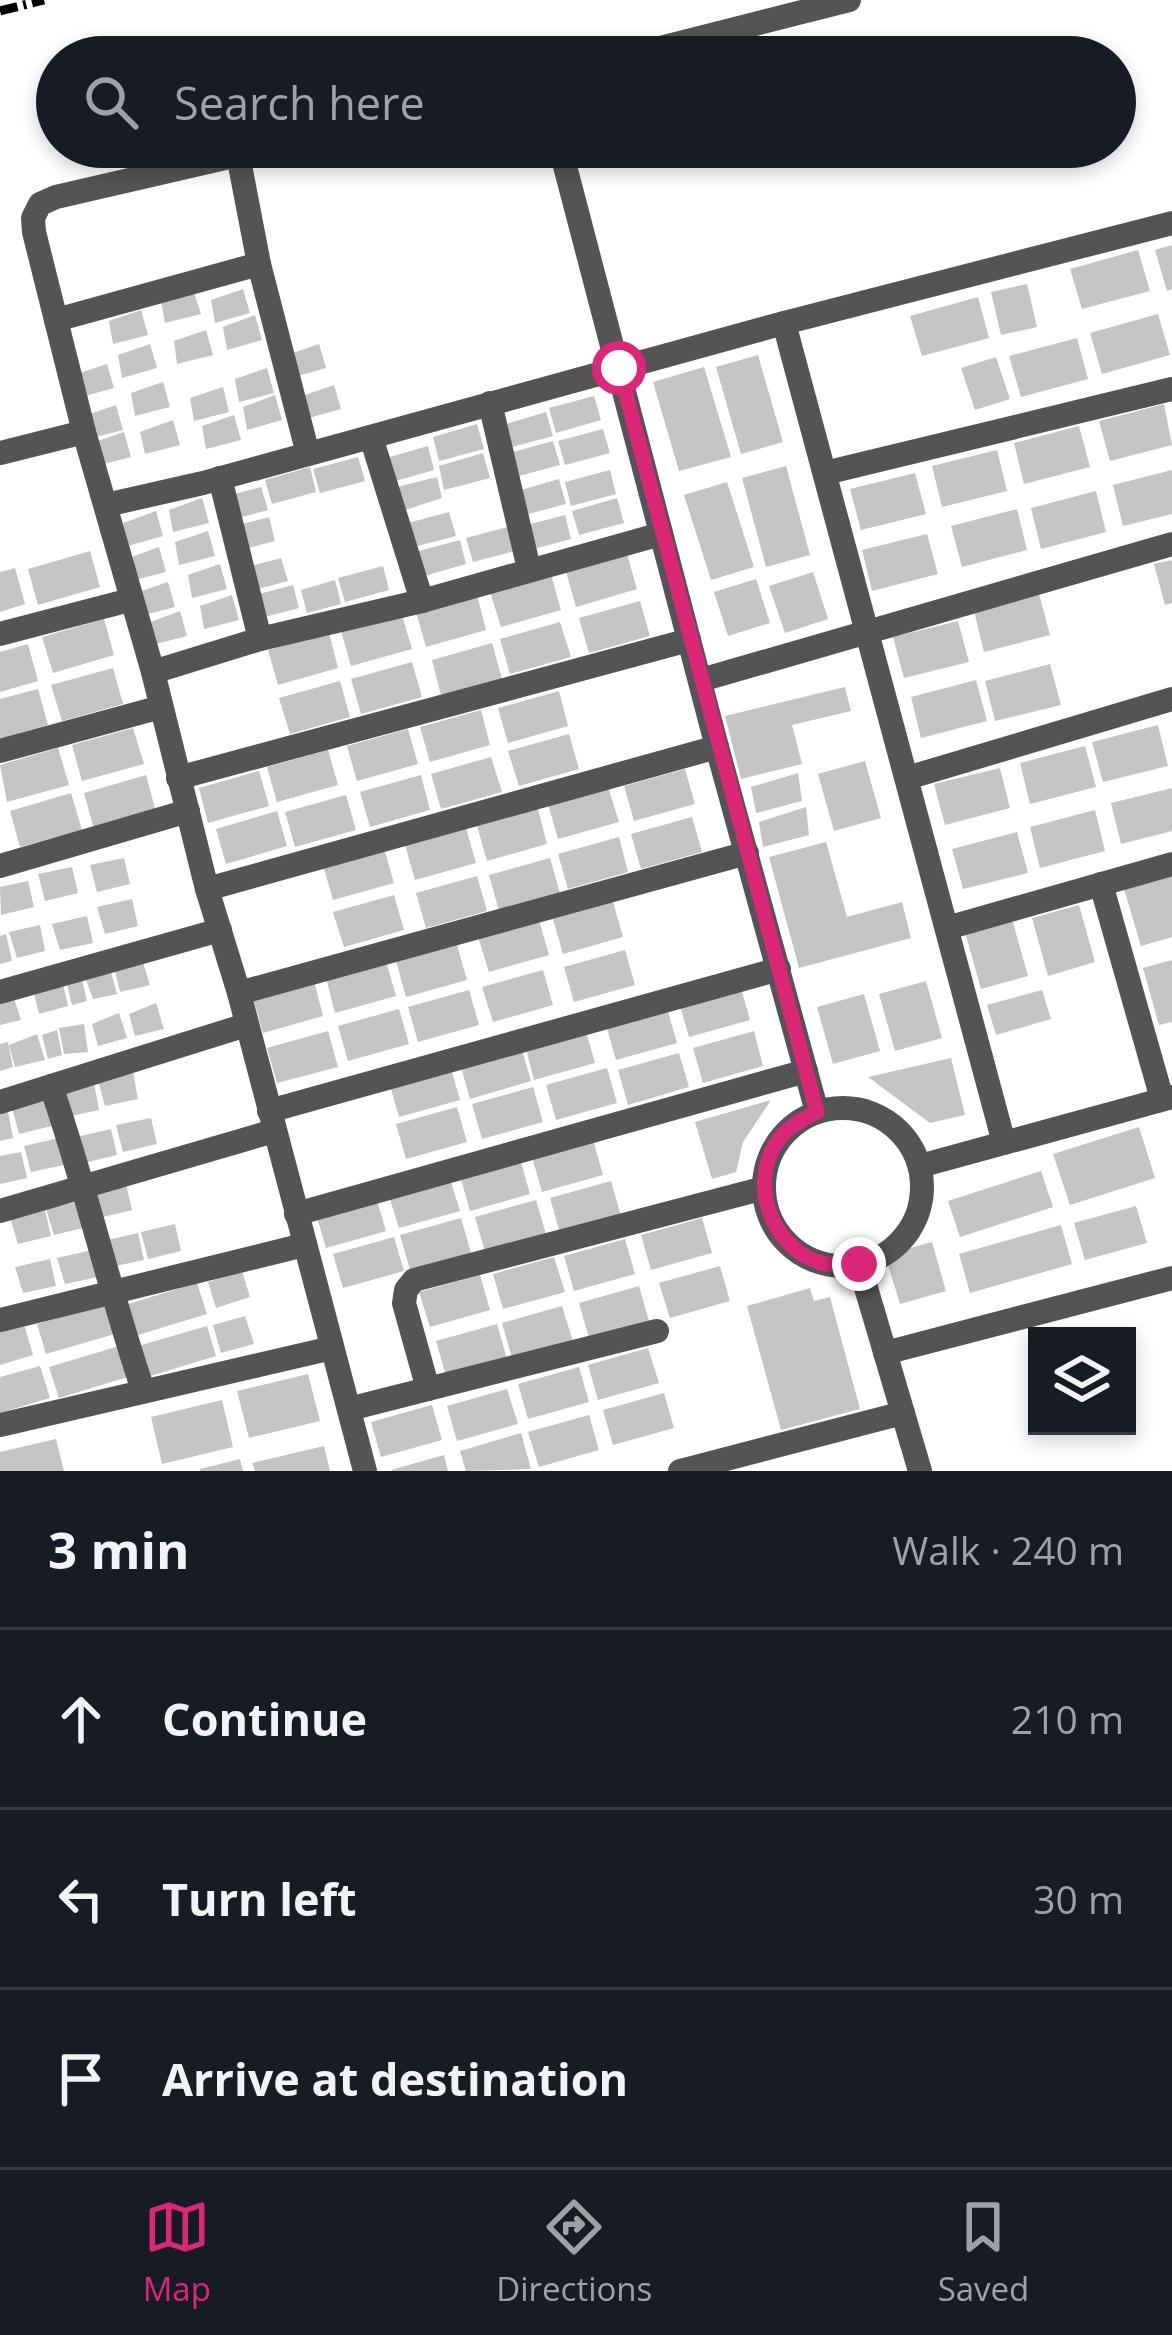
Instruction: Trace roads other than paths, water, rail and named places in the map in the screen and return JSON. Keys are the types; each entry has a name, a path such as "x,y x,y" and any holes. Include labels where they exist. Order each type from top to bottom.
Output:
{"street":[{"path":"708,36 849,0"},
{"path":"183,168 40,204 33,218 34,232 365,1471"},
{"path":"241,168 259,264 308,454"},
{"path":"566,168 817,1112"},
{"path":"106,505 1172,223"},
{"path":"56,320 259,264"},
{"path":"784,323 1004,1143"},
{"path":"825,473 1172,389"},
{"path":"490,403 529,569"},
{"path":"0,453 84,432"},
{"path":"371,436 422,602"},
{"path":"220,478 260,639"},
{"path":"152,672 661,534"},
{"path":"701,680 1172,544"},
{"path":"0,634 130,600"},
{"path":"178,778 688,640"},
{"path":"907,778 1172,699"},
{"path":"0,751 161,707"},
{"path":"208,889 717,747"},
{"path":"0,866 188,811"},
{"path":"239,993 747,853"},
{"path":"947,928 1172,864"},
{"path":"920,1166 1167,1098 1101,884"},
{"path":"0,992 220,930"},
{"path":"0,1211 272,1121 779,969"},
{"path":"0,1102 246,1025"},
{"path":"296,1214 806,1071"},
{"path":"51,1086 85,1185 116,1312 143,1390"},
{"path":"846,1107 870,1112 901,1134 920,1166 919,1212 908,1232 892,1249 859,1264 824,1264 801,1253 775,1225 764,1188 767,1162 779,1139 798,1121 817,1112 846,1107"},
{"path":"428,1389 404,1303 414,1280 764,1188"},
{"path":"0,1320 304,1245"},
{"path":"859,1264 920,1471"},
{"path":"885,1353 1172,1278"},
{"path":"349,1409 657,1330"},
{"path":"0,1425 332,1348"},
{"path":"680,1471 903,1413"}],"railway":[{"path":"0,11 44,0"}]}
